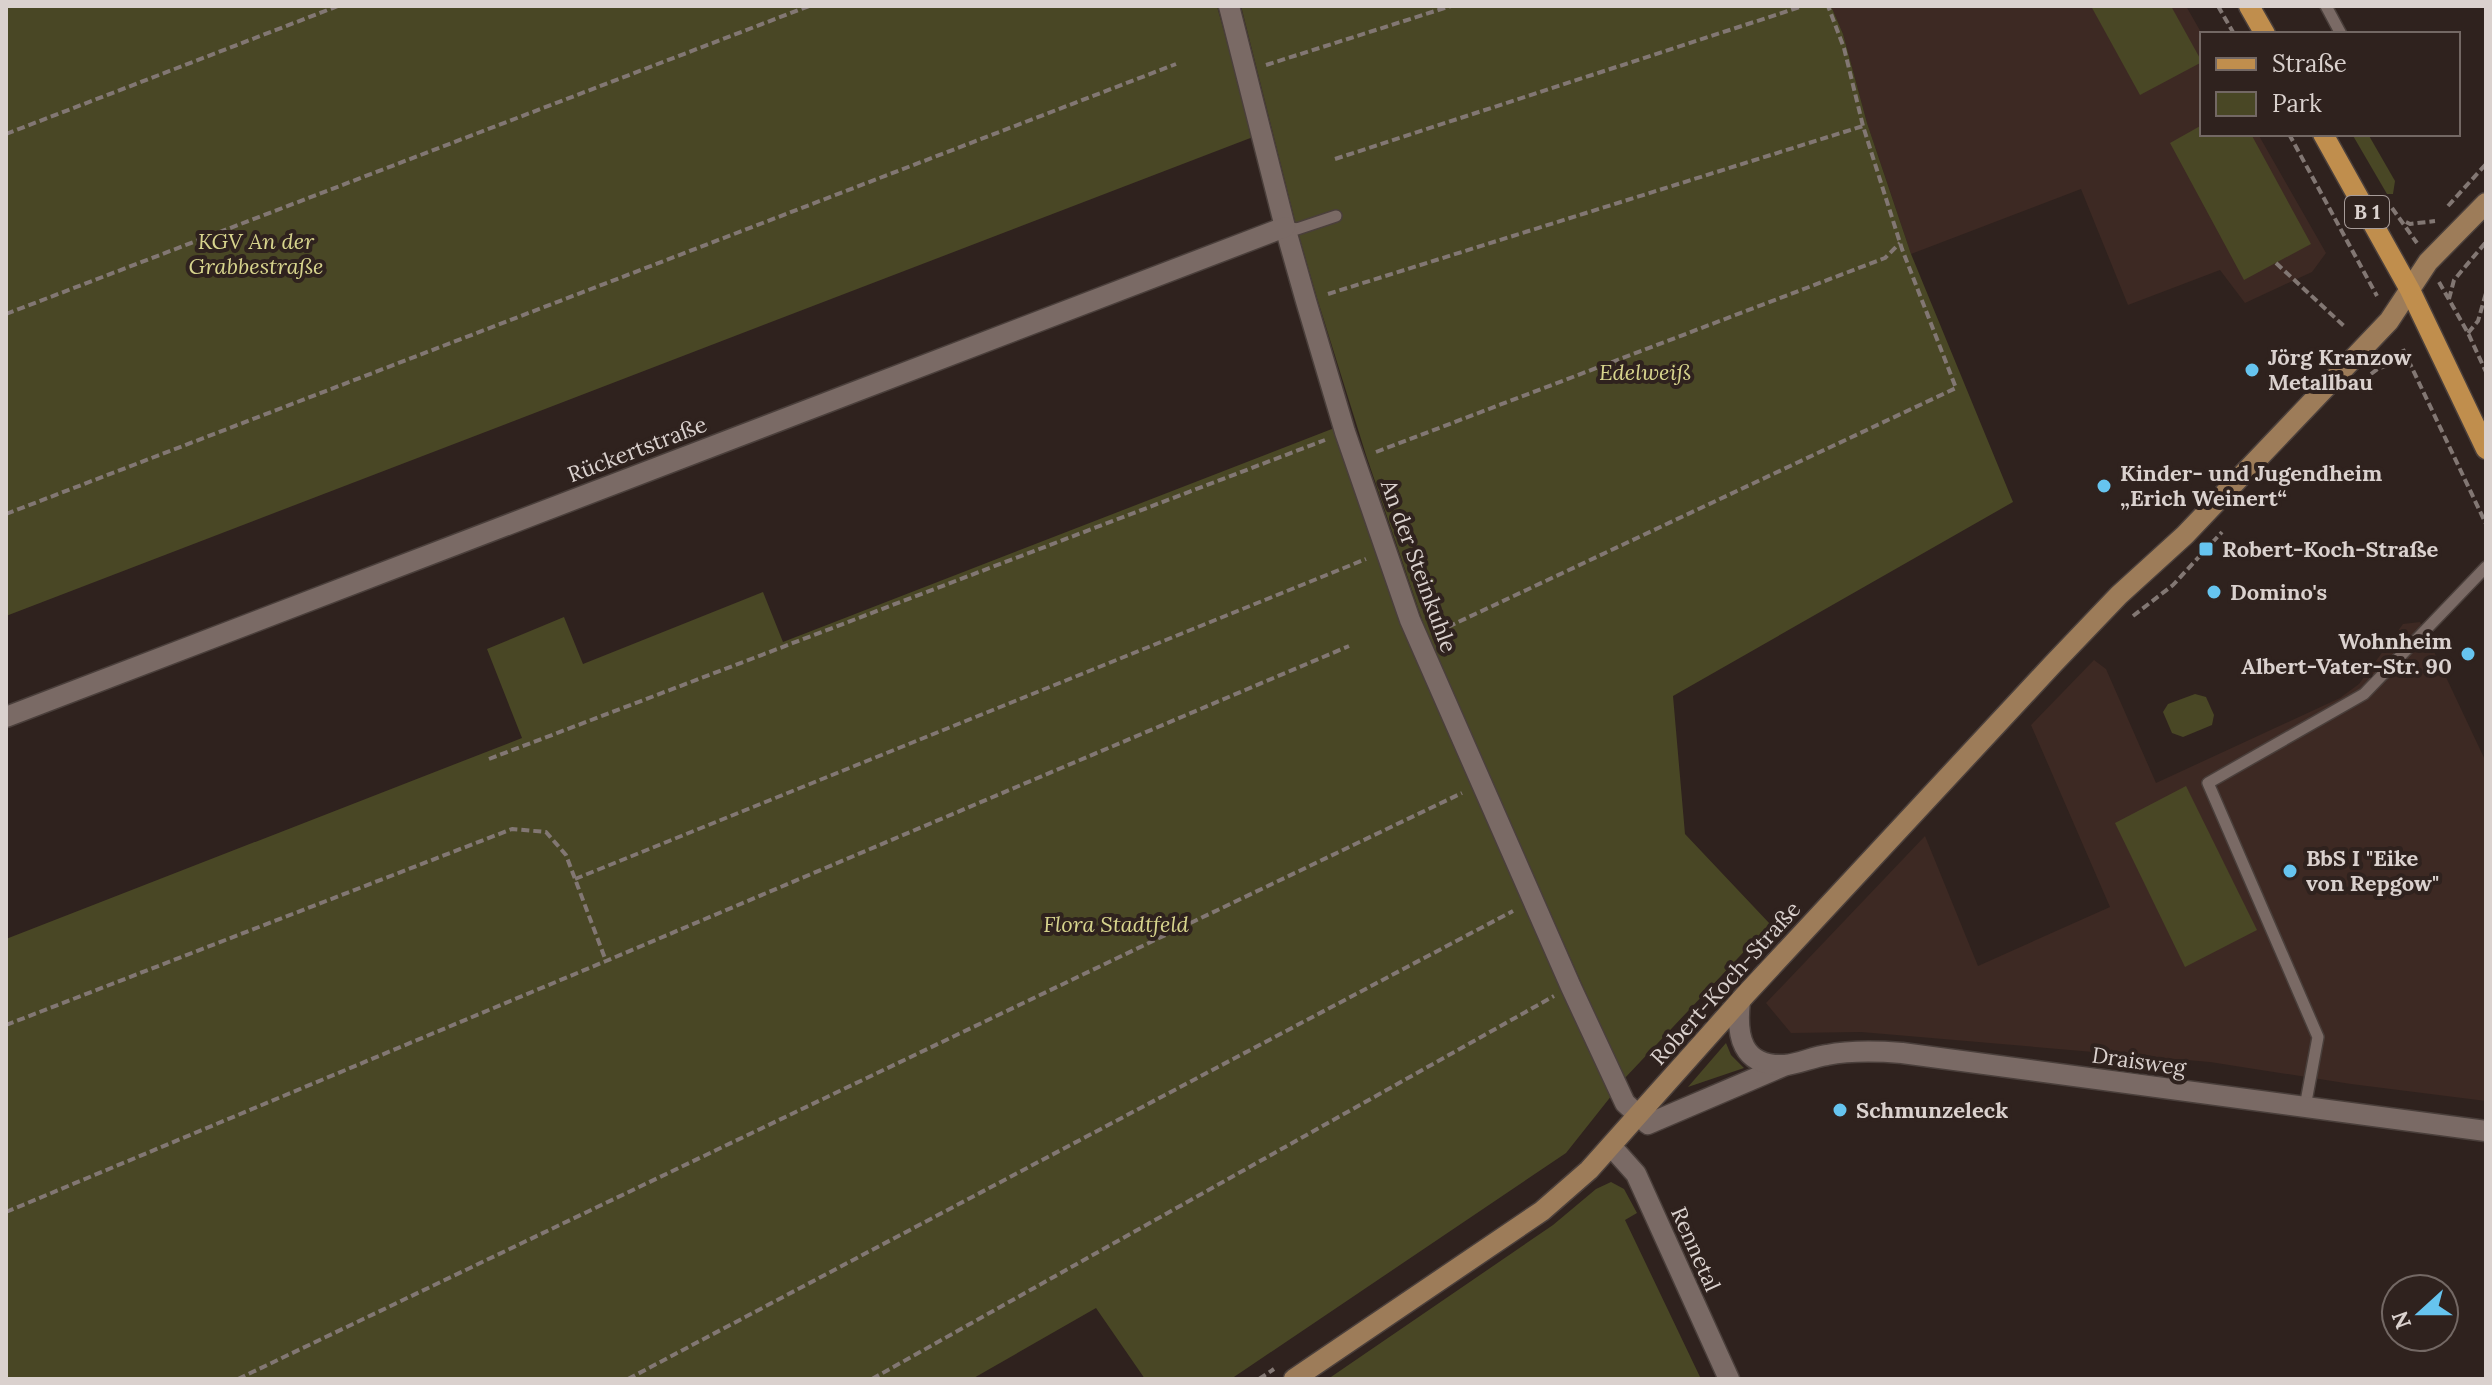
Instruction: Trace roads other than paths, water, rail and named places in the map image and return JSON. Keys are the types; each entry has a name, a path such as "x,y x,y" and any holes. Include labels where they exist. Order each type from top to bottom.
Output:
{"main road":[{"path":"2249,6 2264,32"},
{"name":"B 1","path":"2324,136 2410,290 2486,449"}],"street":[{"name":"An der Steinkuhle","path":"1229,6 1285,227 1345,432 1410,620 1571,987 1625,1103 1637,1115"},
{"name":"Robert-Koch-Straße","path":"1294,1379 1542,1211 1570,1188 2111,603 2185,535 2389,321 2428,262 2486,203"},
{"name":"Rückertstraße","path":"6,717 1285,227"},
{"path":"1740,1001 1739,1034 1744,1048 1755,1058 1786,1065"},
{"name":"Draisweg","path":"1637,1115 1648,1124 1786,1065 1849,1052 1902,1053 2486,1131"},
{"name":"Rennetal","path":"1611,1146 1636,1174 1729,1379"}],"lane":[{"path":"2326,6 2340,32"},
{"path":"1285,227 1297,229 1336,216"},
{"path":"2305,1107 2318,1037 2208,783 2364,694 2486,567"}],"place":[{"name":"Jörg Kranzow Metallbau","path":"2252,370"},
{"name":"Kinder- und Jugendheim „Erich Weinert“","path":"2104,486"},
{"name":"Robert-Koch-Straße","path":"2206,549"},
{"name":"Domino's","path":"2214,592"},
{"name":"Wohnheim Albert-Vater-Str. 90","path":"2468,654"},
{"name":"BbS I \"Eike von Repgow\"","path":"2290,871"},
{"name":"Schmunzeleck","path":"1840,1110"}],"park label":[{"name":"KGV An der Grabbestraße","path":"256,254"},
{"name":"Edelweiß","path":"1645,372"},
{"name":"Flora Stadtfeld","path":"1116,924"}]}
